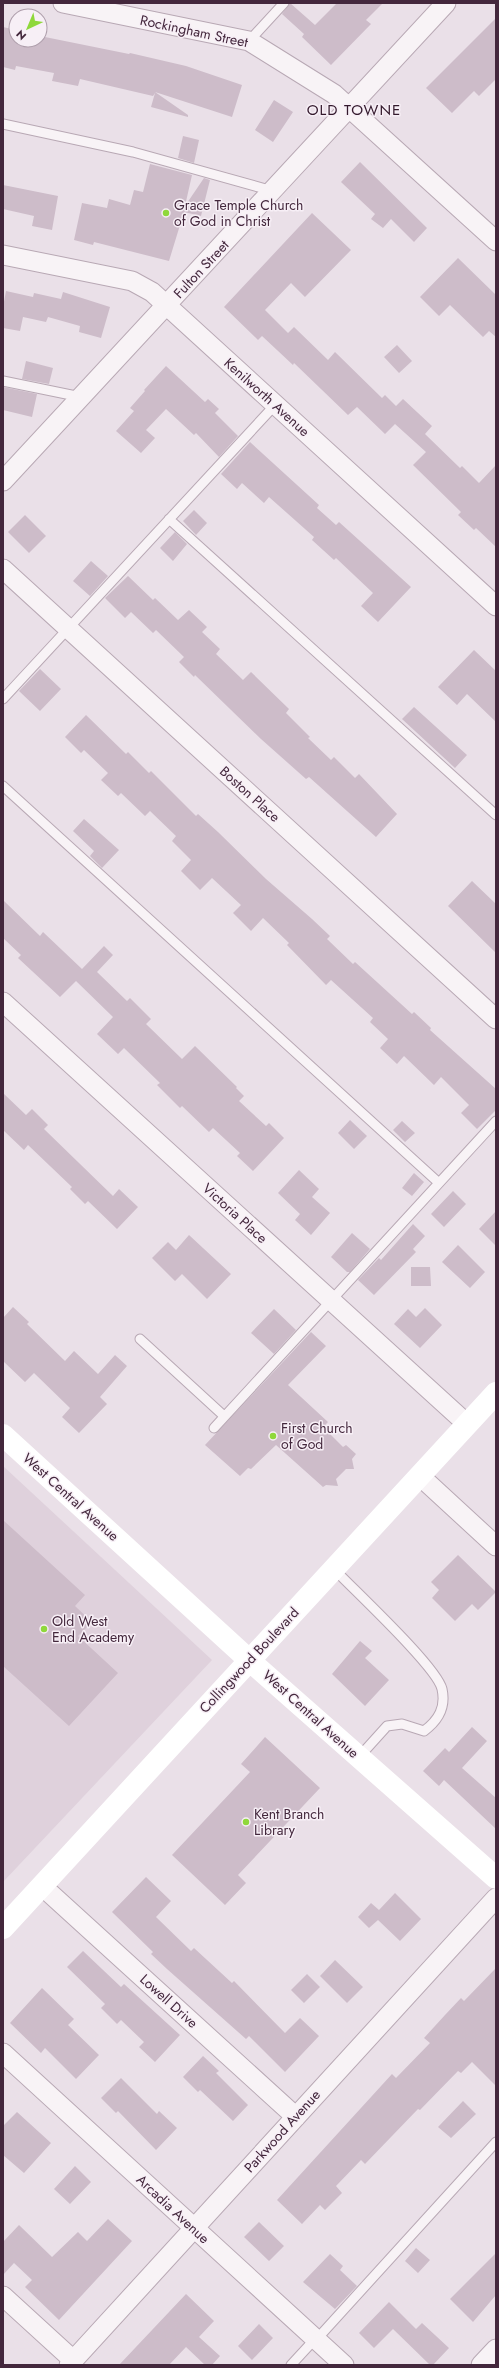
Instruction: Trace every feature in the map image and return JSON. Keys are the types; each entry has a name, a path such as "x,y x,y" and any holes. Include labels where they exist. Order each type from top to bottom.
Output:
{"main road":[{"name":"Collingwood Boulevard","path":"3,1928 496,1393"},
{"name":"West Central Avenue","path":"3,1435 249,1660 496,1878"}],"street":[{"name":"Rockingham Street","path":"63,3 249,41 334,94 496,241"},
{"name":"Fulton Street","path":"3,481 167,306 446,3"},
{"name":"Kenilworth Avenue","path":"3,255 132,281 152,292 496,606"},
{"name":"Boston Place","path":"3,569 496,1019"},
{"name":"Victoria Place","path":"3,1002 467,1424"},
{"path":"420,1476 496,1546"},
{"name":"Lowell Drive","path":"42,1886 296,2117"},
{"name":"Parkwood Avenue","path":"71,2363 496,1898"},
{"name":"Arcadia Avenue","path":"3,2053 344,2365"},
{"path":"3,2296 71,2363"},
{"path":"481,2365 496,2349"}],"lane":[{"path":"249,41 284,3"},
{"path":"3,124 133,152 273,191"},
{"path":"3,381 82,397"},
{"path":"3,699 275,405"},
{"path":"169,519 496,815"},
{"path":"3,786 439,1183"},
{"path":"214,1428 496,1121"},
{"path":"140,1339 224,1416"},
{"path":"334,1569 424,1661 442,1687 444,1703 436,1722 424,1731 402,1724 387,1726 358,1757"},
{"path":"291,2365 496,2142"}],"shaded area":[{"path":"3,1466 212,1660 3,1882"}],"building":[{"path":"290,3 315,25 337,3 383,3 366,20 371,24 331,65 302,37 304,34 282,14"},
{"path":"496,18 496,79 479,96 474,91 452,113 426,88"},
{"path":"3,27 8,28 8,48 48,48 48,38 130,53 186,66 242,85 232,117 155,92 188,115 188,117 151,107 155,93 153,96 80,79 78,86 52,81 54,73 16,66 15,70 3,67"},
{"path":"274,100 293,112 273,142 255,130"},
{"path":"183,136 199,140 194,163 178,158"},
{"path":"360,162 427,228 414,242 391,219 383,228 371,219 375,214 341,182"},
{"name":"Grace Temple Church of God in Christ","path":"150,164 192,175 185,206 204,178 210,180 201,216 184,212 169,261 94,242 93,245 74,240 82,203 107,208 109,199 130,205 134,190 143,192"},
{"path":"3,185 58,196 52,230 32,226 34,216 3,209"},
{"path":"312,213 351,250 305,297 291,283 265,310 288,333 294,327 328,360 335,352 382,398 385,395 396,406 403,399 432,426 425,434 460,468 462,466 479,483 496,465 496,547 476,528 474,530 458,515 461,512 413,465 426,452 395,424 385,434 357,407 348,415 294,363 293,365 262,336 258,340 224,307"},
{"path":"458,258 496,295 496,337 489,331 483,337 450,305 439,316 420,297"},
{"path":"6,291 33,297 34,293 61,299 63,292 110,307 101,338 79,332 80,326 48,317 46,322 23,317 20,331 3,328 3,307"},
{"path":"397,345 412,361 399,373 384,357"},
{"path":"26,361 53,368 49,384 22,379"},
{"path":"166,366 205,402 208,399 219,409 215,413 238,436 219,457 196,433 194,435 166,409 146,430 155,438 141,453 116,431 134,411 130,408"},
{"path":"3,387 37,394 32,417 3,410"},
{"path":"250,442 319,505 317,508 336,525 339,522 411,587 378,622 361,606 373,593 336,558 334,560 312,540 314,537 269,497 264,503 242,483 237,489 221,474"},
{"path":"194,510 207,523 196,535 183,521"},
{"path":"25,515 46,536 29,553 8,532"},
{"path":"175,532 187,544 173,561 160,548"},
{"path":"91,561 108,576 90,596 73,581"},
{"path":"128,576 153,600 155,598 178,620 189,610 207,627 202,632 220,649 216,654 243,680 251,672 289,709 286,713 310,737 308,738 331,760 334,757 355,778 359,774 397,814 376,837 309,777 306,779 261,739 195,675 194,677 179,662 184,657 156,630 153,633 131,612 125,618 105,598"},
{"path":"474,650 496,671 496,722 467,694 457,705 438,687"},
{"path":"40,669 61,689 40,711 19,691"},
{"path":"414,707 467,755 455,768 402,719"},
{"path":"86,715 126,754 128,752 149,773 151,771 196,816 198,814 266,879 312,919 330,936 327,939 353,964 355,962 412,1014 414,1012 431,1028 430,1030 496,1089 496,1110 477,1129 461,1113 469,1105 441,1077 434,1085 404,1056 397,1064 380,1048 388,1039 370,1022 373,1018 331,980 326,985 287,945 289,943 263,918 251,931 233,913 241,905 212,878 200,890 181,871 191,860 172,841 176,836 150,811 145,816 121,793 118,796 101,780 108,773 84,750 81,753 65,737"},
{"path":"84,819 119,850 102,868 90,856 94,851 73,831"},
{"path":"472,881 496,904 496,953 448,906"},
{"path":"3,900 40,936 43,932 82,969 104,946 113,955 97,972 127,1001 130,998 151,1019 146,1024 182,1059 195,1046 237,1087 236,1088 244,1096 239,1101 266,1126 269,1123 284,1138 253,1171 237,1156 240,1153 213,1128 209,1132 182,1106 180,1108 157,1085 160,1083 124,1048 118,1054 97,1034 113,1017 76,981 60,997 18,958 21,955 3,938"},
{"path":"3,1093 26,1115 32,1109 48,1125 44,1129 113,1196 119,1189 138,1207 117,1229 88,1201 85,1204 70,1189 72,1187 28,1145 24,1150 3,1130"},
{"path":"350,1120 367,1136 354,1149 338,1133"},
{"path":"402,1121 415,1133 405,1142 393,1130"},
{"path":"299,1170 319,1189 312,1197 330,1213 311,1235 295,1220 300,1214 278,1193"},
{"path":"414,1173 424,1182 412,1196 402,1188"},
{"path":"453,1191 466,1204 444,1227 431,1214"},
{"path":"496,1211 496,1246 479,1229"},
{"path":"413,1224 425,1236 413,1249 416,1252 374,1295 358,1280 379,1258 381,1260"},
{"path":"352,1233 370,1249 350,1272 347,1272 331,1257"},
{"path":"189,1235 231,1274 207,1299 182,1274 175,1281 152,1258 168,1242 176,1250"},
{"path":"458,1245 485,1272 470,1288 442,1262"},
{"path":"411,1267 430,1267 431,1286 411,1286"},
{"path":"13,1307 29,1322 27,1324 65,1361 74,1351 98,1374 115,1355 127,1366 100,1397 107,1404 79,1433 62,1417 70,1408 34,1373 25,1382 3,1361 3,1318"},
{"path":"425,1308 442,1325 420,1348 394,1324 408,1309 416,1317"},
{"path":"274,1309 296,1330 274,1354 251,1333"},
{"name":"First Church of God","path":"311,1332 326,1346 288,1385 328,1422 323,1427 343,1447 346,1445 356,1454 352,1459 354,1469 346,1469 336,1479 338,1486 326,1485 323,1487 276,1445 251,1469 248,1468 240,1476 205,1445"},
{"name":"Old West End Academy","path":"3,1520 85,1595 75,1606 92,1622 78,1636 118,1673 69,1726 3,1666"},
{"path":"458,1555 496,1592 478,1610 472,1604 455,1621 432,1598 439,1590 431,1582"},
{"path":"360,1641 372,1651 365,1658 389,1680 365,1706 332,1674"},
{"path":"472,1727 487,1741 462,1768 496,1798 496,1829 444,1780 439,1786 423,1771 445,1748 449,1752"},
{"name":"Kent Branch Library","path":"265,1737 320,1788 238,1875 246,1883 225,1905 172,1855 250,1772 241,1764"},
{"path":"146,1877 171,1901 156,1917 191,1951 194,1948 232,1983 234,1981 285,2033 300,2018 319,2036 285,2072 249,2036 246,2039 167,1969 151,1954 153,1952 112,1912"},
{"path":"395,1893 421,1919 400,1941 378,1920 369,1928 358,1917 371,1903 379,1910"},
{"path":"83,1951 121,1987 124,1984 180,2035 155,2062 139,2047 144,2042 121,2020 117,2024 101,2008 105,2004 67,1967"},
{"path":"335,1960 363,1987 347,2003 320,1976"},
{"path":"496,1968 496,2086 472,2062 461,2073 458,2071 420,2110 418,2109 365,2164 361,2160 336,2186 342,2193 325,2210 320,2205 302,2224 277,2200 392,2074 396,2078 430,2043 424,2038 461,1998 464,2001"},
{"path":"307,1974 320,1987 304,2003 291,1990"},
{"path":"42,1988 74,2019 68,2025 99,2055 76,2079 45,2048 41,2053 10,2023"},
{"path":"203,2056 219,2071 216,2073 248,2105 233,2121 200,2090 198,2092 183,2077"},
{"path":"121,2078 157,2114 159,2111 177,2128 156,2150 118,2111 116,2113 101,2098"},
{"path":"463,2101 476,2114 451,2138 438,2127"},
{"path":"17,2112 51,2143 24,2173 3,2155 3,2126"},
{"path":"75,2166 91,2182 70,2204 54,2189"},
{"path":"108,2219 132,2241 59,2320 25,2287 32,2280 14,2263 3,2275 3,2242 19,2225 52,2257 78,2232 87,2241"},
{"path":"259,2222 284,2246 269,2261 244,2237"},
{"path":"416,2248 430,2260 418,2273 405,2261"},
{"path":"496,2253 496,2295 473,2322 450,2299"},
{"path":"330,2254 343,2266 340,2270 357,2286 335,2309 303,2282"},
{"path":"186,2294 214,2321 199,2337 220,2356 212,2365 205,2365 186,2347 169,2365 119,2365"},
{"path":"389,2302 416,2329 422,2323 449,2348 433,2365 430,2365 393,2329 374,2348 359,2333"},
{"path":"259,2324 273,2338 252,2360 238,2346"}],"place":[{"name":"Grace Temple Church of God in Christ","path":"166,213"},
{"name":"First Church of God","path":"273,1436"},
{"name":"Old West End Academy","path":"44,1629"},
{"name":"Kent Branch Library","path":"246,1822"}],"district":[{"name":"OLD TOWNE","path":"354,110"}]}
